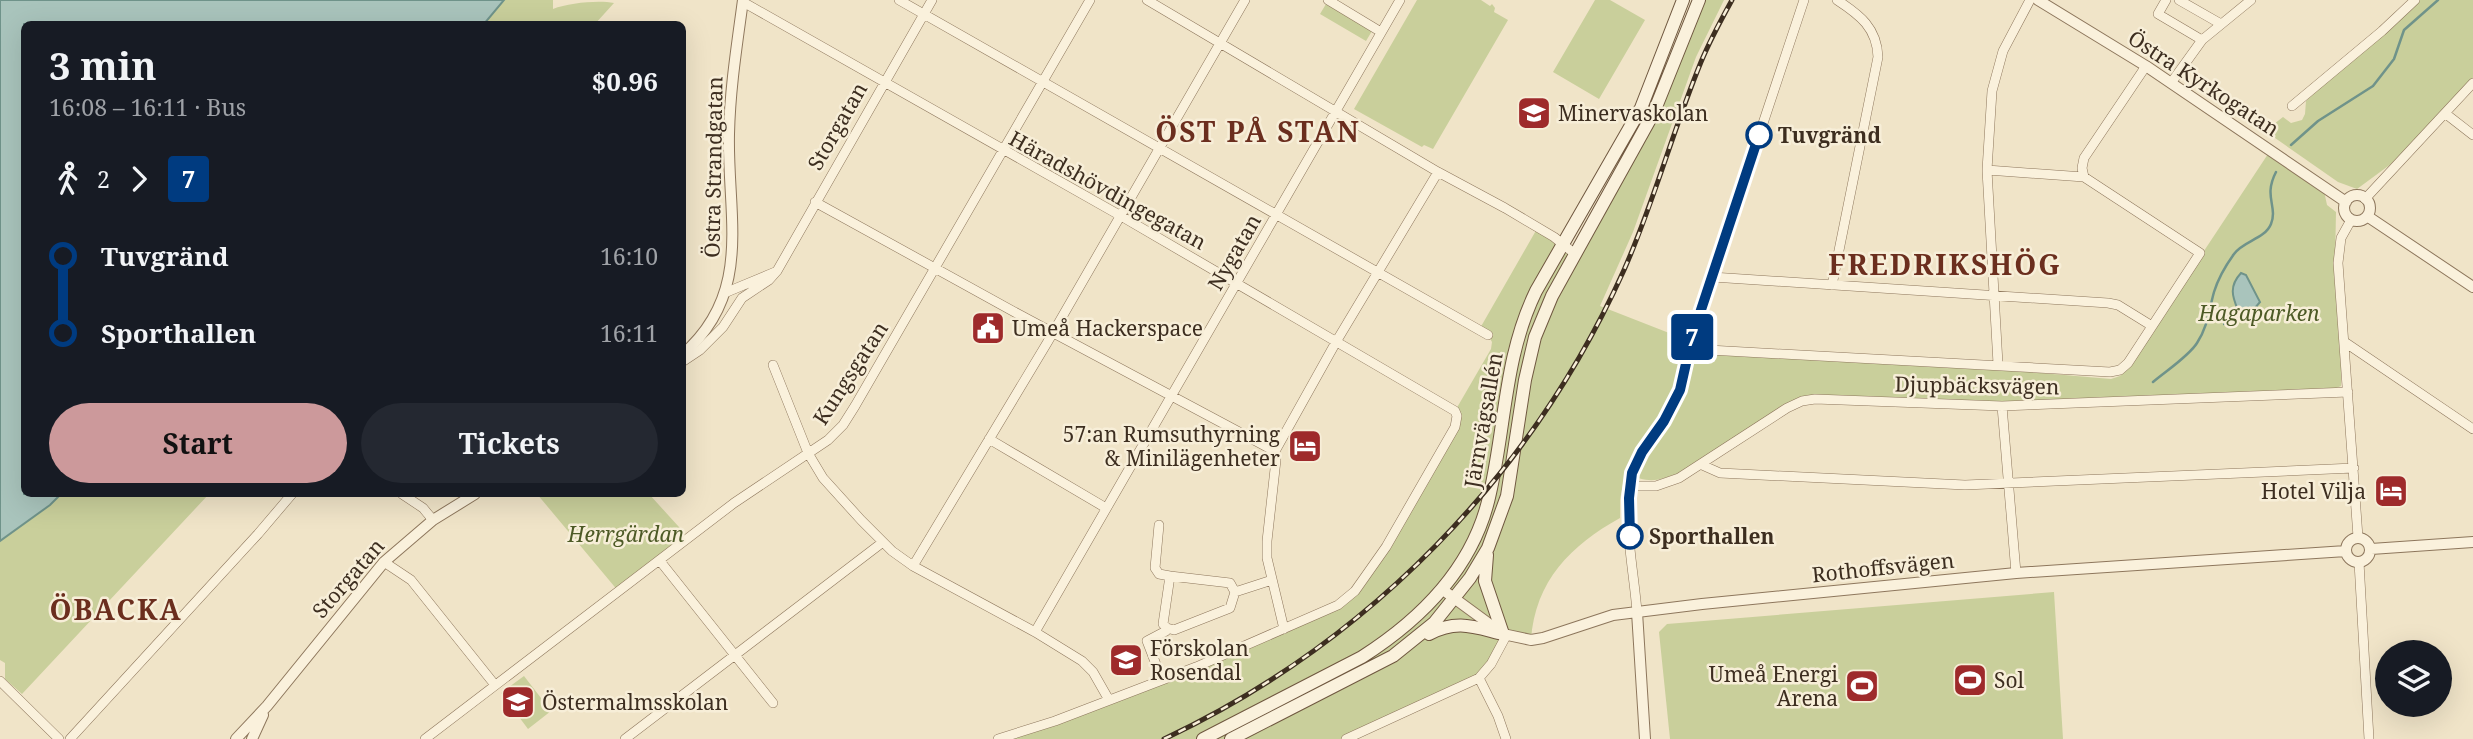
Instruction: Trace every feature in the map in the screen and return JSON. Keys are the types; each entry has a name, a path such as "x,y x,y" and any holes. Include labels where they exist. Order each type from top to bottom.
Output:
{"main road":[{"name":"Järnvägsallén","path":"1203,739 1362,657 1410,622 1443,590 1472,544 1486,510 1515,344 1531,302 1641,108 1683,0"},
{"name":"Järnvägsallén","path":"1231,739 1374,666 1413,642 1455,599 1488,548 1507,496 1525,380 1535,337 1552,296 1654,112 1699,0"},
{"path":"1488,548 1485,581 1505,635"},
{"path":"1413,642 1450,625 1466,625 1505,635"}],"street":[{"path":"900,0 1488,335"},
{"name":"Storgatan","path":"686,359 700,350 723,327 742,298 769,280 777,271 932,0"},
{"name":"Kungsgatan","path":"425,739 734,503 828,440 842,425 1090,0"},
{"path":"1147,0 1438,172 1505,208 1553,237 1575,254"},
{"path":"914,566 1053,333 1245,0"},
{"path":"1328,0 1381,32"},
{"name":"Nygatan","path":"1035,632 1400,0"},
{"path":"1645,739 1629,522 1630,486 1634,466 1664,421 1680,390 1692,337 1804,0"},
{"path":"1832,285 1878,57 1871,28 1864,19 1837,0"},
{"path":"1998,364 1987,170 1994,81 2003,51 2030,0"},
{"name":"Östra Kyrkogatan","path":"2038,0 2146,66 2346,202"},
{"path":"2166,0 2158,14 2202,40"},
{"path":"2179,0 2221,24"},
{"path":"2171,83 2202,40 2251,0"},
{"path":"2292,106 2415,0"},
{"name":"Häradshövdingegatan","path":"743,1 1121,216 1455,411 1455,427 1386,547 1355,591 1338,605 1284,629"},
{"name":"Östra Strandgatan","path":"727,292 733,248 729,157 730,104 734,54 743,1"},
{"path":"2084,177 2084,158 2146,66"},
{"path":"2365,199 2473,83"},
{"path":"2446,114 2473,135"},
{"path":"1690,349 2110,372 2120,370 2128,363 2200,253 2084,177 1987,170"},
{"path":"1273,453 1438,172"},
{"path":"2355,195 2365,199 2369,204 2367,216 2359,221 2351,220 2344,211 2346,202 2355,195"},
{"path":"815,202 1170,397 1269,448 1276,460 1267,558 1284,629 1162,680 998,739"},
{"path":"2367,216 2473,287"},
{"path":"2351,220 2341,239 2338,263 2346,343 2358,537"},
{"path":"686,352 711,324 727,292 777,271"},
{"path":"1712,277 2108,303 2118,305 2151,326"},
{"path":"2346,343 2473,429"},
{"path":"773,365 808,453 823,478 883,542 914,566 1035,632 1082,661 1093,672 1109,700"},
{"name":"Djupbäcksvägen","path":"1630,486 1663,485 1702,465 1787,408 1815,399 2002,406 2348,392"},
{"path":"2002,406 2017,573"},
{"path":"989,439 1107,509"},
{"path":"1702,465 1720,473 1965,485 2354,468"},
{"path":"70,739 289,497"},
{"path":"409,497 433,520"},
{"name":"Storgatan","path":"236,739 267,706 384,562 433,520 470,497"},
{"path":"1159,526 1154,568 1159,574 1230,583 1235,592 1230,608 1174,630 1167,628 1163,624 1170,576"},
{"path":"2358,537 2365,539 2371,549 2368,557 2359,562 2350,559 2346,551 2349,541 2358,537"},
{"path":"625,739 883,542"},
{"path":"2371,549 2473,542"},
{"name":"Rothoffsvägen","path":"1505,635 1531,640 1595,620 1637,612 2017,573 2346,551"},
{"path":"660,561 773,703"},
{"path":"384,562 411,580 495,685"},
{"path":"2359,562 2369,739"},
{"path":"1235,592 1272,580"},
{"path":"1346,739 1479,678 1491,664 1505,635 1443,590"},
{"path":"1162,680 1147,640 1167,628"},
{"path":"1479,678 1506,739"},
{"path":"0,681 59,739"},
{"name":"Storgatan","path":"252,739 267,706"}],"green space":[{"path":"504,0 553,0 553,9 583,3 614,3 598,21 486,21"},
{"path":"1417,0 1481,0 1490,6 1492,4 1494,12 1508,20 1433,149 1424,145 1422,147 1354,109"},
{"path":"1595,0 1610,0 1645,20 1599,99 1553,72"},
{"name":"Hagaparken","path":"1699,0 1724,0 1696,57 1633,232 1600,306 1687,340 1685,352 1996,369 2111,379 2120,376 2128,366 2268,154 2324,191 2327,205 2336,212 2335,263 2342,343 2341,386 2332,390 2002,403 1814,395 1679,473 1652,480 1625,473 1620,518 1586,540 1559,567 1540,600 1531,640 1506,636 1479,678 1346,739 998,739 1305,621 1355,591 1455,427 1455,411 1491,349 1492,342 1488,335 1479,330 1538,227 1575,253 1634,147"},
{"path":"2415,0 2473,0 2473,83 2414,147 2357,189 2338,182 2265,131 2283,117 2291,123 2302,120 2306,101"},
{"path":"1326,4 1372,31 1366,41 1320,14"},
{"path":"58,497 206,497 22,694 5,679 5,663 0,660 0,541"},
{"name":"Herrgärdan","path":"540,497 652,497 689,538 619,592"},
{"name":"Umeå Energi Arena","path":"2054,592 2063,739 1670,739 1659,632 1667,624"},
{"path":"524,676 551,711 528,729 501,693"}],"water":[{"path":"0,0 504,0 486,21 21,21 21,497 58,497 0,541"},
{"path":"2241,273 2246,275 2260,302 2255,308 2242,314 2239,321 2224,324 2223,317 2235,314 2238,310 2233,291"}],"waterway":[{"path":"2291,145 2318,121 2373,86 2394,59 2404,30 2438,0"},
{"path":"2153,382 2197,343 2225,267 2238,250 2259,237 2271,224 2271,188 2276,172"}],"railway":[{"path":"1164,739 1239,700 1309,654 1375,602 1436,545 1492,483 1542,416 1586,345 1624,270 1701,62 1732,0"}],"bus line":[{"name":"7","path":"1630,536 1629,498 1634,466 1664,421 1680,390 1692,337 1759,135"}],"place":[{"name":"Minervaskolan","path":"1534,113"},
{"name":"Tuvgränd","path":"1759,135"},
{"name":"Umeå Hackerspace","path":"988,328"},
{"name":"57:an Rumsuthyrning & Minilägenheter","path":"1305,446"},
{"name":"Hotel Vilja","path":"2391,491"},
{"name":"Sporthallen","path":"1630,536"},
{"name":"Förskolan Rosendal","path":"1126,660"},
{"name":"Sol","path":"1970,680"},
{"name":"Umeå Energi Arena","path":"1862,686"},
{"name":"Östermalmsskolan","path":"518,702"}],"district":[{"name":"ÖST PÅ STAN","path":"1258,131"},
{"name":"FREDRIKSHÖG","path":"1945,264"},
{"name":"ÖBACKA","path":"116,609"}]}
